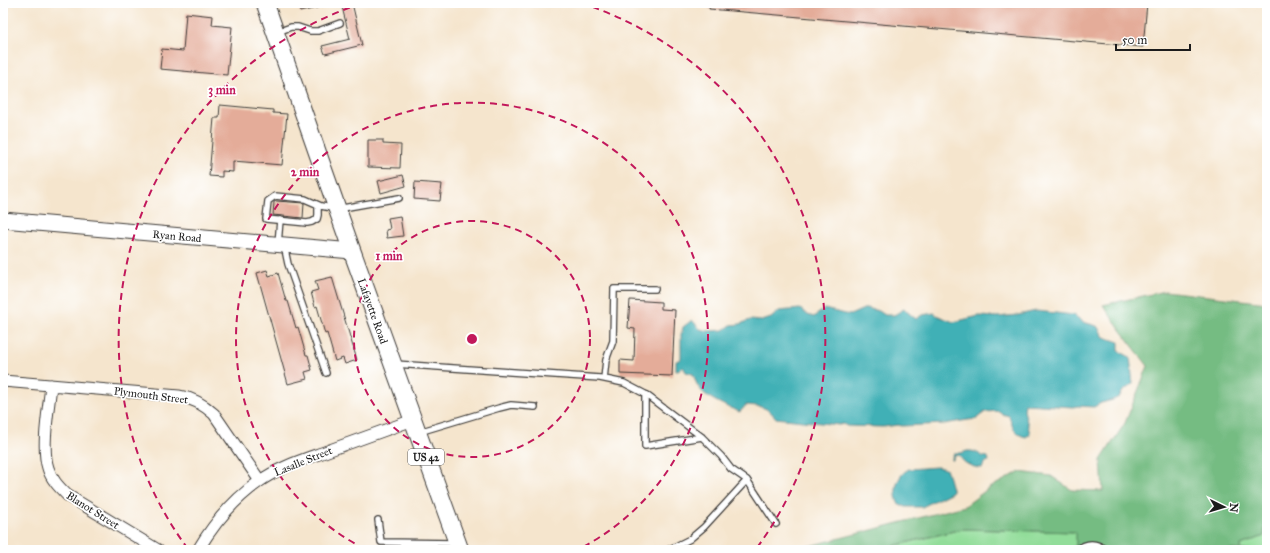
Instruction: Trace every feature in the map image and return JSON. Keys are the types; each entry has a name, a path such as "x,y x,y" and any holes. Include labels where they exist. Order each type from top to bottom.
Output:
{"main road":[{"name":"Lafayette Road","path":"265,3 336,209 458,546"}],"street":[{"name":"Ryan Road","path":"3,220 352,251"},
{"name":"Plymouth Street","path":"3,381 179,396 197,401 214,414 260,481"},
{"name":"Blanot Street","path":"51,385 45,456 53,479 59,488 67,495 158,550"},
{"name":"Lasalle Street","path":"198,550 215,523 228,508 260,481 291,464 415,426"}],"lane":[{"path":"275,33 291,27 318,31 340,23"},
{"path":"318,205 318,215 316,220 312,222 307,223 266,219 268,201 275,196 305,199 318,205 336,209 399,198"},
{"path":"280,220 281,245 326,373"},
{"path":"604,379 606,360 613,342 614,289 655,289"},
{"path":"392,364 604,379 624,383 645,394 702,437 721,456 731,469 747,480 776,524"},
{"path":"645,394 644,446 702,437"},
{"path":"415,426 511,405 535,407"},
{"path":"668,550 690,539 704,527 747,480"},
{"path":"378,520 381,542 458,546"},
{"path":"1078,550 1085,544 1097,545 1105,550"}],"green space":[{"path":"1165,291 1267,303 1267,497 1264,536 1241,545 1240,550 1076,550 1076,532 962,529 877,550 794,550 965,506 989,488 1019,472 1051,476 1072,490 1103,491 1101,460 1125,423 1148,366 1103,305"},
{"path":"1267,497 1267,550 1240,550 1241,545 1264,536"},
{"path":"962,529 1077,532 1076,546 1070,550 877,550"}],"water":[{"path":"866,308 879,311 885,315 894,315 904,309 916,319 922,315 934,313 953,322 979,316 997,317 1018,315 1036,311 1074,315 1083,322 1097,326 1104,337 1119,342 1119,351 1130,357 1133,384 1123,391 1119,397 1094,407 1025,404 1024,410 1030,434 1026,437 1018,434 1013,427 1009,416 1002,414 999,411 985,412 976,419 944,424 898,425 883,427 847,426 843,424 839,425 776,418 773,414 762,407 746,405 740,412 707,396 698,386 693,374 686,372 683,367 676,371 676,361 680,360 681,358 681,335 683,327 692,320 700,329 709,331 724,330 731,325 740,324 750,320 762,321 771,318 779,311 800,309 808,315 814,317 824,309 850,315"},
{"path":"967,451 988,457 989,461 986,462 982,468 969,465 957,455 952,461 954,453"},
{"path":"937,467 946,469 952,492 922,507 906,507 898,503 896,493 897,484 905,472 909,469"}],"building":[{"path":"297,3 324,3 325,6 300,12"},
{"path":"341,3 352,3 362,45 325,54 322,46 350,39"},
{"path":"710,3 1147,3 1143,47 709,9"},
{"path":"186,13 213,16 212,25 232,27 227,75 160,69 162,49 183,51"},
{"path":"220,105 273,110 273,113 287,114 282,165 233,161 233,172 222,171 222,177 209,176 214,118 219,118"},
{"path":"368,140 383,140 383,144 401,145 400,168 368,167"},
{"path":"403,175 406,186 381,193 378,181"},
{"path":"415,182 442,184 440,201 414,199"},
{"path":"274,202 304,203 303,218 273,215"},
{"path":"400,216 403,236 387,238 386,230 390,229 388,218"},
{"path":"267,270 269,276 278,273 296,328 298,327 312,370 305,372 307,379 288,384 257,273"},
{"path":"332,277 357,360 345,364 343,358 335,361 327,333 325,334 317,306 315,307 311,292 318,290 315,281"},
{"path":"630,300 661,302 661,309 675,310 672,376 620,374 620,360 634,361 635,329 628,328"}]}
